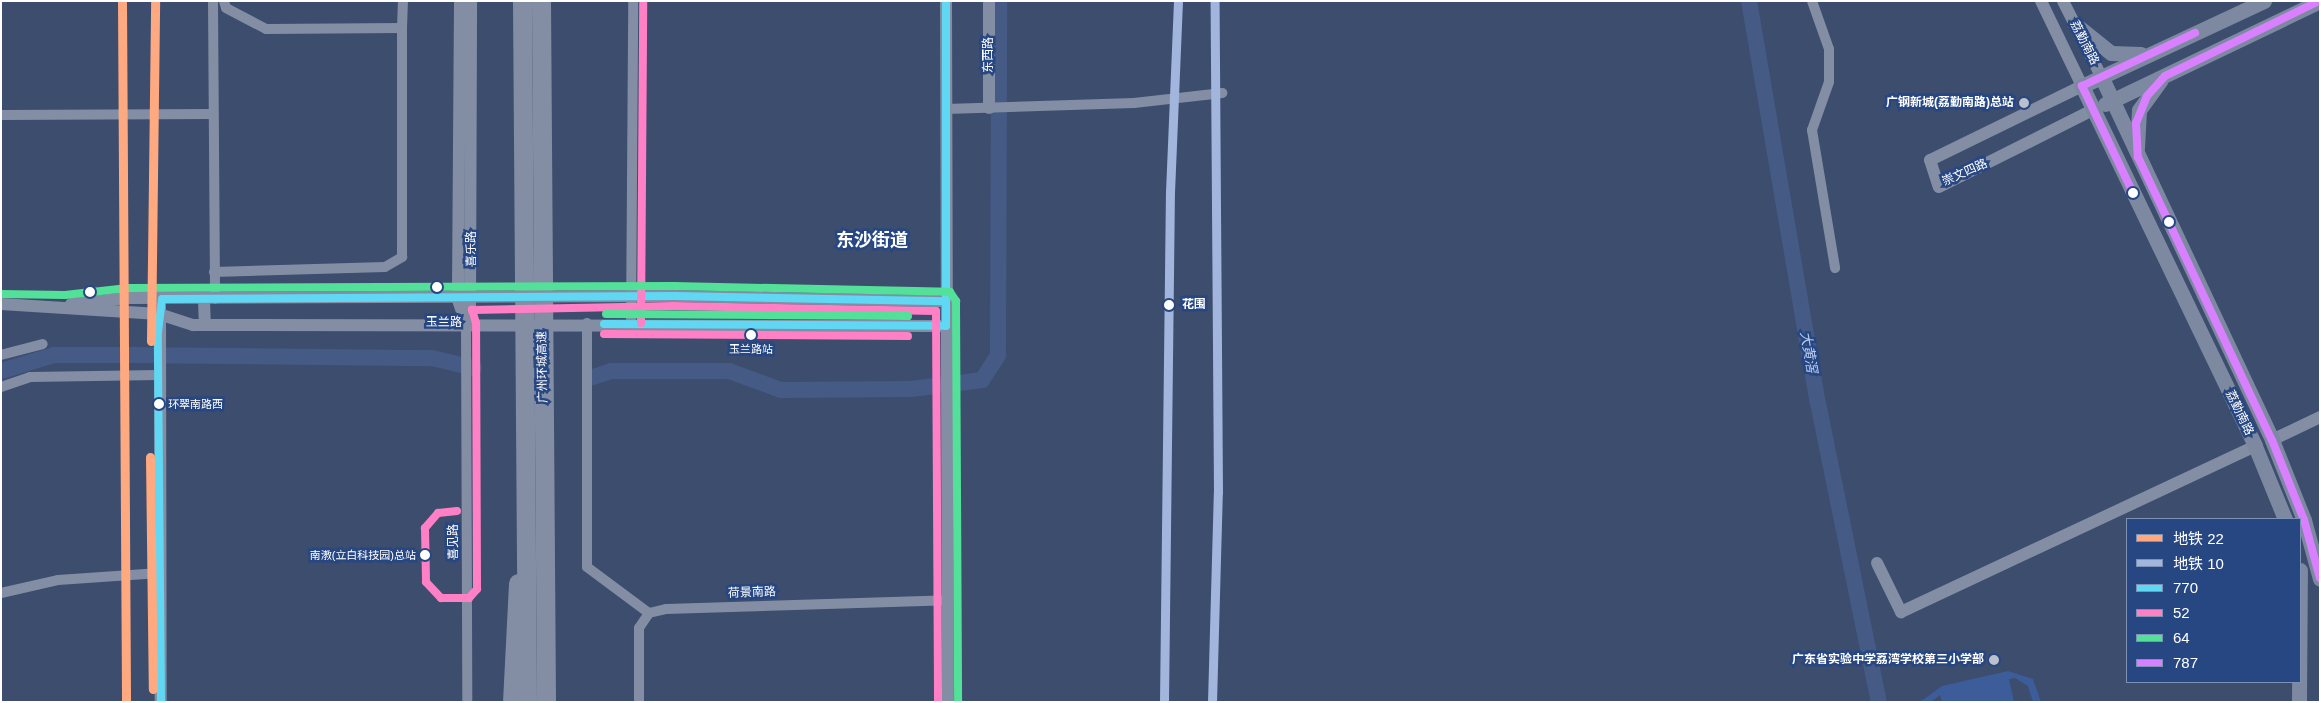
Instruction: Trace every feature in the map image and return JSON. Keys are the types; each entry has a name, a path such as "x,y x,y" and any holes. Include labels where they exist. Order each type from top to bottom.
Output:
{"highway":[{"name":"广州环城高速","path":"522,1 527,702"},
{"name":"广州环城高速","path":"541,1 547,702"},
{"path":"512,702 526,452"}],"main road":[{"name":"崇文四路","path":"2082,86 2264,1"},
{"name":"崇文四路","path":"2093,110 2320,1"},
{"path":"2075,24 2111,53 2154,51"},
{"path":"2180,40 2183,57 2191,63"},
{"name":"荔勤南路","path":"2101,76 2272,440 2304,520 2320,579"},
{"path":"2138,157 2139,110 2165,76"},
{"name":"荔勤南路","path":"2082,86 2255,446 2285,518"},
{"path":"2301,590 2303,629 2301,666"},
{"path":"2299,702 2300,683"}],"street":[{"path":"205,325 214,272 213,1"},
{"path":"224,1 226,8 266,29 402,28"},
{"path":"214,272 385,267 402,257 406,246 402,1"},
{"name":"喜乐路","path":"460,1 458,300 466,323"},
{"name":"喜乐路","path":"466,323 472,300 471,1"},
{"path":"631,324 633,1"},
{"path":"946,1 948,702"},
{"name":"东西路","path":"989,1 989,108"},
{"path":"1812,1 1829,48 1829,82 1812,130 1835,268"},
{"name":"荔勤南路","path":"2041,1 2082,86"},
{"name":"荔勤南路","path":"2063,1 2101,76"},
{"name":"崇文四路","path":"2082,86 1930,160 1939,187 2093,110"},
{"path":"946,109 1012,108 1222,93"},
{"path":"1,116 212,114"},
{"name":"玉兰路","path":"65,305 93,300 162,299 472,300 630,298 946,301"},
{"path":"160,702 158,332 162,299"},
{"name":"玉兰路","path":"1,304 65,305 159,314 180,324 205,325 466,323 946,326"},
{"name":"喜见路","path":"466,323 467,702"},
{"path":"587,324 587,567 649,613 639,628 640,702"},
{"path":"1,355 43,344"},
{"path":"1,387 30,377 159,373"},
{"path":"2272,440 2320,417"},
{"path":"1877,562 1901,612 2255,446"},
{"path":"1,593 58,580 160,573"},
{"name":"荷景南路","path":"649,613 666,608 948,600"}],"shaded area":[{"path":"2008,671 2033,679 2041,702 2033,702 2028,686 2015,678 2009,679 2014,702 1942,702 1940,695 1931,702 1920,702 1942,686"}],"waterway":[{"path":"593,377 611,371 729,371 781,390 911,389 982,380 998,355 999,1"},
{"name":"大黄滘","path":"1749,1 1818,403 1879,702"},
{"path":"1,371 54,355 432,358 474,368"}],"metro line":[{"name":"22","path":"122,1 126,702"},
{"name":"22","path":"151,341 155,1"},
{"name":"10","path":"1164,702 1170,192 1178,1"},
{"name":"10","path":"1212,702 1218,492 1215,1"},
{"name":"22","path":"150,457 153,689"}],"transit line":[{"name":"52","path":"641,323 643,1"},
{"name":"770","path":"604,324 946,326 946,1"},
{"name":"787","path":"2319,1 2165,76 2147,96 2136,123 2138,157 2272,440 2304,520 2320,578"},
{"name":"787","path":"2133,193 2082,86 2195,33"},
{"name":"64","path":"1,294 65,295 128,288 674,286 950,292 956,301 958,702"},
{"name":"770","path":"161,702 158,332 162,299 674,296 946,301"},
{"name":"52","path":"457,511 438,513 425,528 426,582 441,598 469,598 477,589 476,323 472,310 674,306 936,311 938,702"},
{"name":"64","path":"606,314 908,316"},
{"name":"52","path":"604,334 908,336"}],"place":[{"name":"广钢新城(荔勤南路)总站","path":"2024,103"},
{"name":"花围","path":"1169,305"},
{"name":"玉兰路站","path":"751,335"},
{"name":"环翠南路西","path":"159,404"},
{"name":"南漖(立白科技园)总站","path":"425,555"},
{"name":"广东省实验中学荔湾学校第三小学部","path":"1994,660"}],"district":[{"name":"东沙街道","path":"872,240"}]}
